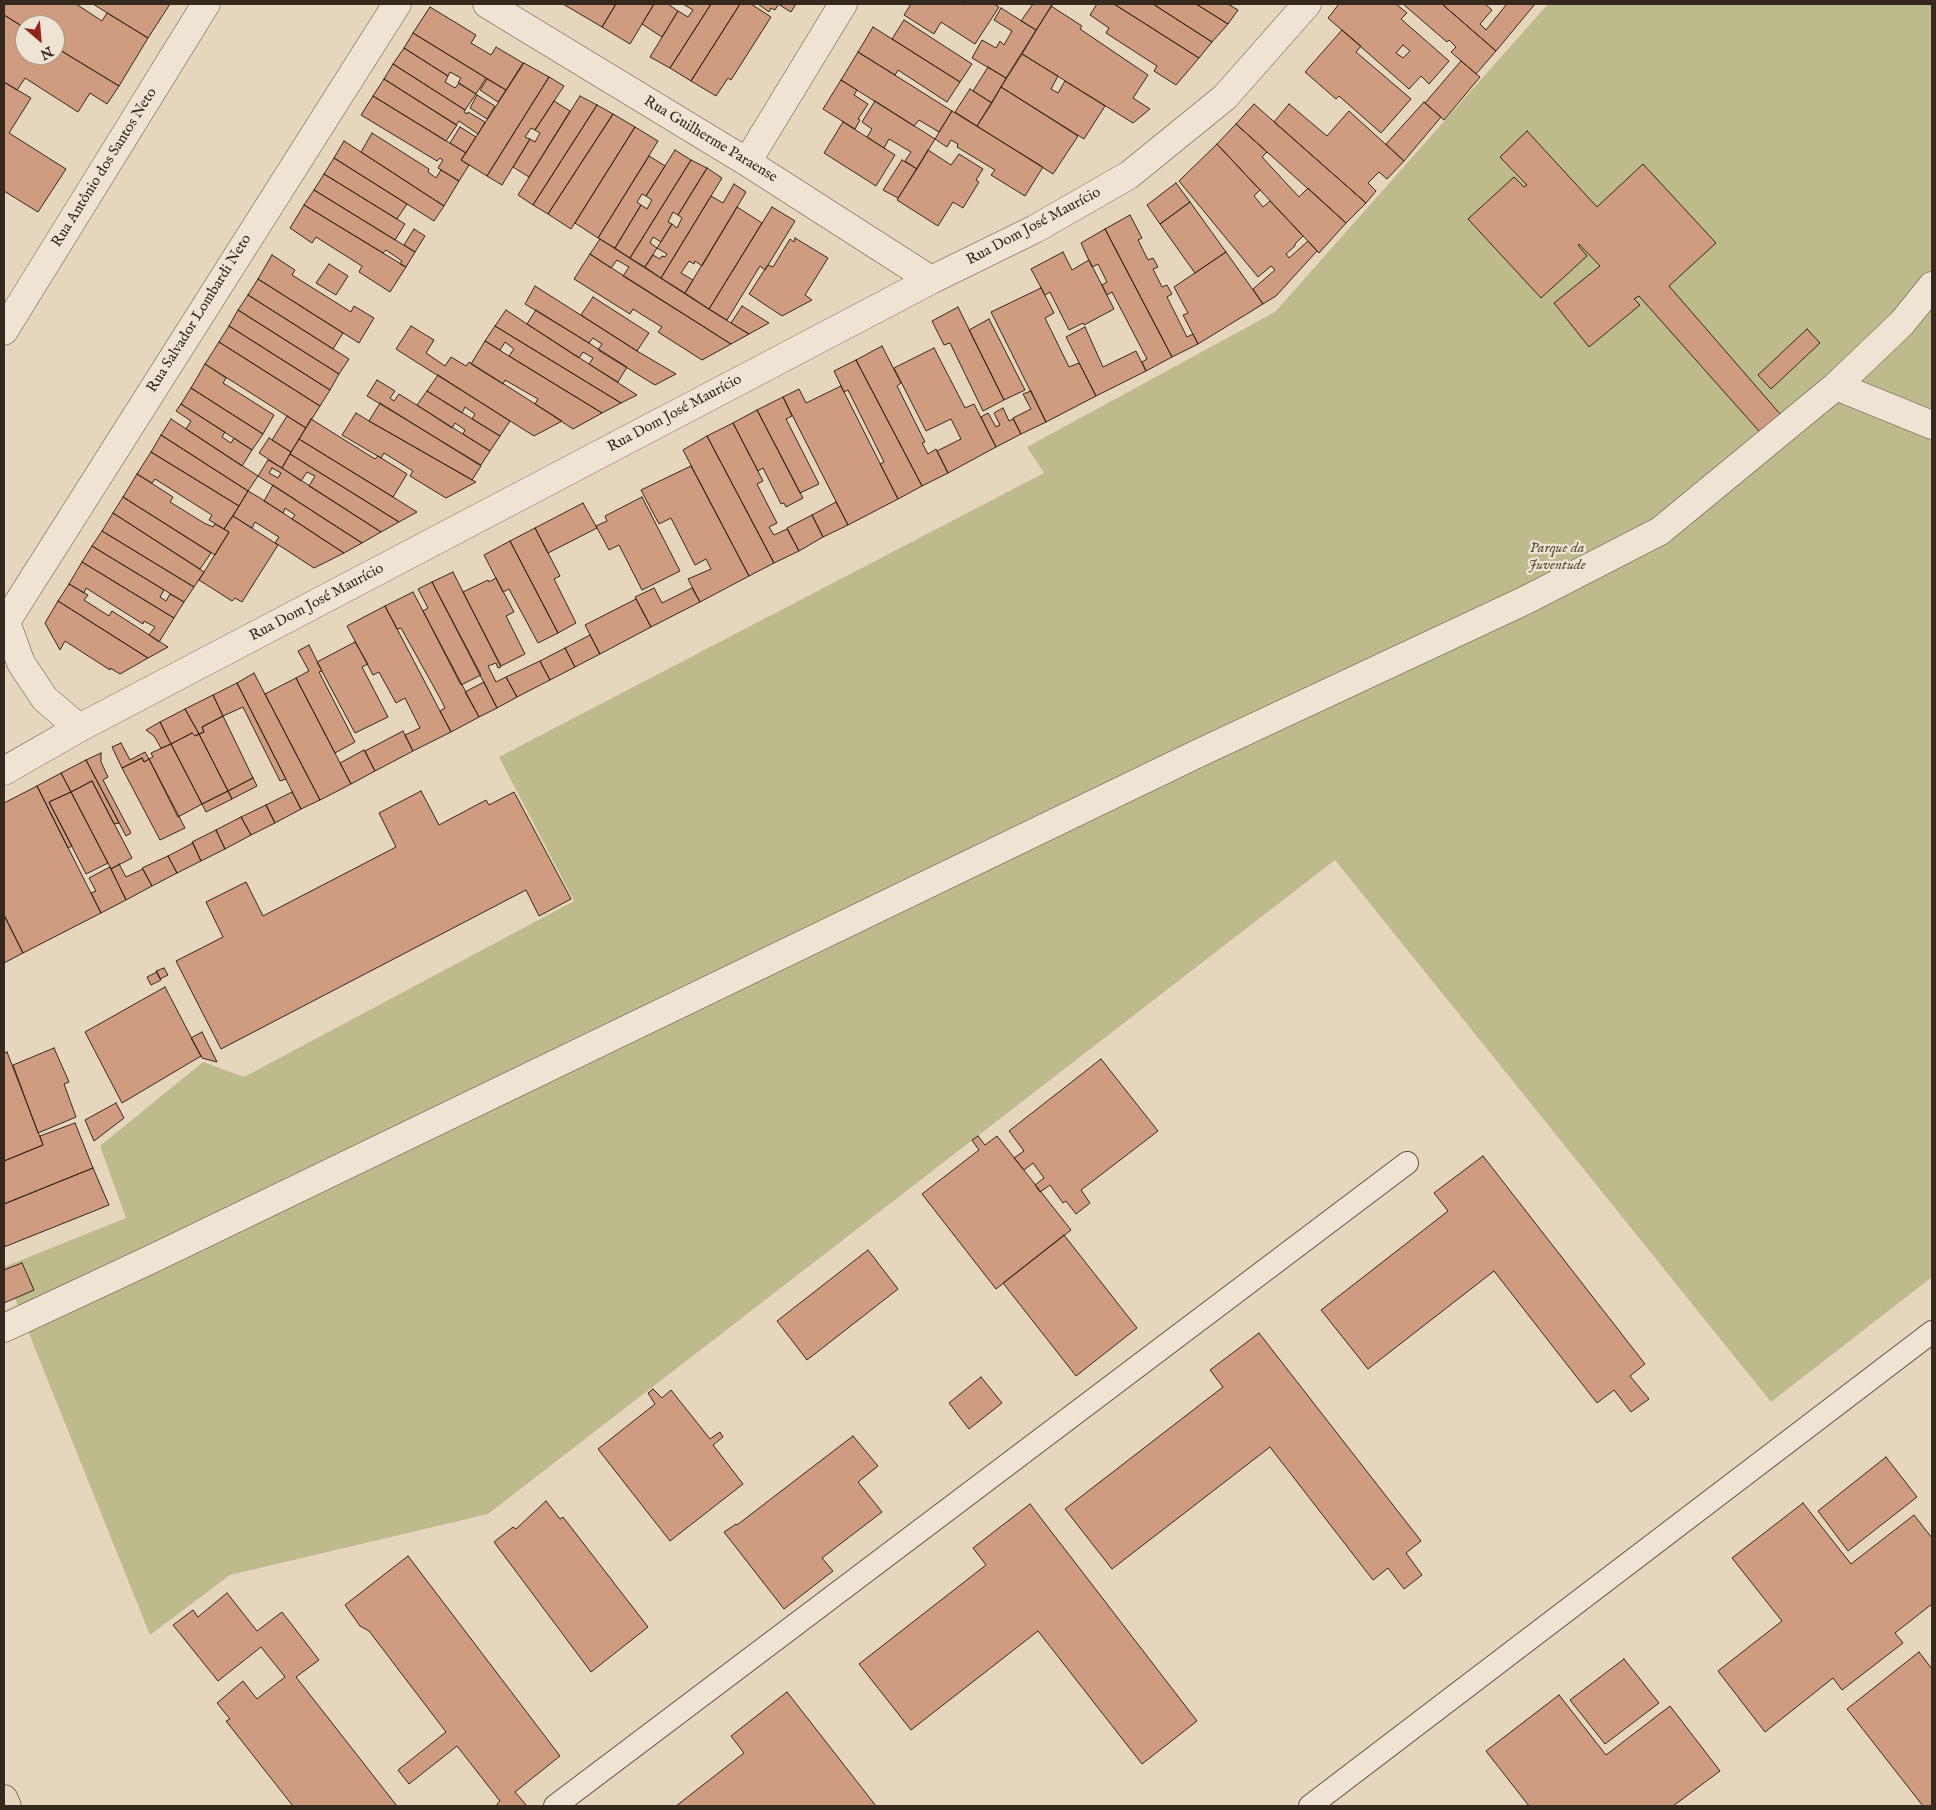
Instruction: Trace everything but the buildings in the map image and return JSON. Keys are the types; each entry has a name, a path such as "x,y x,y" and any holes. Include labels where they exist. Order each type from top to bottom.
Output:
{"main road":[{"path":"4,1799 7,1806"}],"street":[{"name":"Rua Antônio dos Santos Neto","path":"4,331 206,4"},
{"name":"Rua Salvador Lombardi Neto","path":"5,623 397,4"},
{"name":"Rua Guilherme Paraense","path":"487,4 747,162 931,280"},
{"path":"747,162 843,4"},
{"name":"Rua Dom José Maurício","path":"4,771 79,728 931,280 1035,229 1129,176 1225,97 1306,4"},
{"path":"4,1328 158,1256 1199,753 1526,600 1660,531 1836,386 1902,323 1932,286"},
{"path":"1836,386 1932,425"},
{"path":"5,623 20,663 45,699 79,728"}],"lane":[{"path":"555,1806 1407,1163"},
{"path":"1310,1806 1932,1332"}],"green space":[{"name":"Parque da Juventude","path":"1548,4 1932,4 1932,1277 1771,1402 1335,860 488,1514 230,1575 150,1635 4,1271 4,1267 126,1218 100,1146 203,1062 244,1077 574,901 499,757 1044,473 1027,447 1275,312"}]}
